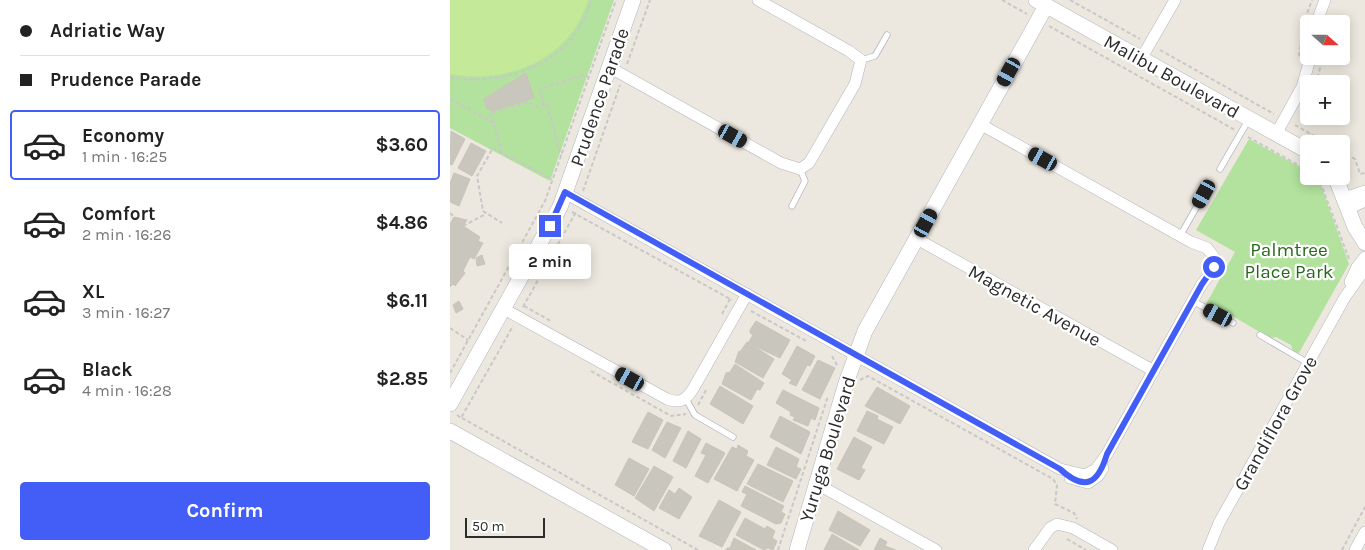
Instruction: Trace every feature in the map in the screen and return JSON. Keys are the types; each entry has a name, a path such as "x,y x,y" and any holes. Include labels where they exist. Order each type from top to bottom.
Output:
{"street":[{"name":"Prudence Parade","path":"450,404 556,214 633,0"},
{"path":"609,67 781,163 800,169 809,162 855,84 861,60 848,50 758,0"},
{"path":"1142,59 1175,0"},
{"path":"1319,15 1325,0"},
{"name":"Yuruga Boulevard","path":"797,550 855,355 867,328 1038,20 1041,3"},
{"name":"Malibu Boulevard","path":"1041,3 1300,147"},
{"path":"1276,134 1313,65"},
{"path":"565,192 1060,469 1087,479 1107,454 1202,284 1212,272 1208,248 1191,242 980,124"},
{"path":"1339,185 1355,227 1365,243"},
{"path":"1346,204 1365,192"},
{"path":"1346,204 1365,201"},
{"name":"Magnetic Avenue","path":"917,239 1154,371"},
{"name":"Grandiflora Grove","path":"1345,297 1352,276 1365,257"},
{"name":"Grandiflora Grove","path":"1208,550 1219,523 1345,297 1365,269"},
{"path":"504,309 667,399 679,402 686,399 693,389 746,294"},
{"path":"450,431 662,550"},
{"path":"817,484 936,550"},
{"path":"1034,550 1050,528 1056,524 1073,528 1112,550"},
{"path":"1355,550 1365,532"}],"lane":[{"path":"861,60 875,56 887,34"},
{"path":"1220,169 1249,118"},
{"path":"792,206 805,181 800,169"},
{"path":"1180,236 1204,194"},
{"path":"1193,301 1233,323"},
{"path":"1260,335 1309,364"},
{"path":"686,399 692,411 733,437"}],"path":[{"path":"450,78 468,81 504,77 542,64 562,48 576,33 591,0"},
{"path":"450,372 542,207 616,0"},
{"path":"1002,0 1300,166"},
{"path":"1070,0 1274,114"},
{"path":"544,105 540,89 584,75 589,76"},
{"path":"450,98 494,124"},
{"path":"502,153 490,114 529,102 537,107 547,104 561,156"},
{"path":"1295,125 1312,135"},
{"path":"502,223 483,212 476,176 492,148 553,180"},
{"path":"1350,156 1356,159 1360,174 1365,173"},
{"path":"1321,185 1351,263"},
{"path":"463,226 486,214"},
{"path":"721,315 730,299"},
{"path":"524,306 557,325"},
{"path":"512,327 521,331"},
{"path":"450,328 468,340"},
{"path":"588,369 671,416 681,416 692,411 708,386"},
{"path":"778,550 830,388"},
{"path":"461,418 698,550"},
{"path":"1342,550 1365,507"}],"green space":[{"path":"450,0 614,0 550,181 450,128"},
{"path":"450,0 588,0 580,21 567,38 552,52 534,63 515,71 494,75 472,76 450,74"},
{"name":"Palmtree Place Park","path":"1249,139 1300,167 1300,185 1321,185 1349,264 1299,353 1293,351 1291,345 1276,337 1270,338 1217,307 1213,308 1206,304 1235,252 1196,230"}],"building":[{"path":"526,73 534,98 491,111 490,108 487,109 484,99"},
{"path":"451,131 465,139 452,165 450,164"},
{"path":"471,143 486,151 472,176 458,168"},
{"path":"454,173 470,179 459,206 450,202 450,183"},
{"path":"454,217 467,220 463,226 480,237 478,241 483,243 474,259 470,257 463,271 465,273 455,286 453,284 450,287 450,224"},
{"path":"482,255 485,264 477,266 476,258"},
{"path":"459,301 463,309 456,313 453,305"},
{"path":"756,321 790,340 780,358 748,343 753,335 750,333 750,330"},
{"path":"747,342 774,359 763,378 735,362 739,351"},
{"path":"797,346 815,356 810,366 807,365 796,386 789,383 792,380 782,374"},
{"path":"818,360 835,368 820,399 802,390"},
{"path":"735,364 764,383 760,390 757,389 751,400 722,384 726,373 730,372"},
{"path":"720,386 753,406 743,424 710,404"},
{"path":"877,387 910,406 900,424 865,406"},
{"path":"783,390 819,408 815,420 811,418 808,426 793,420 795,417 790,415 791,412 776,403"},
{"path":"867,411 878,416 877,419 893,427 884,444 857,431"},
{"path":"648,412 663,420 648,449 632,442"},
{"path":"780,416 810,432 801,454 770,437"},
{"path":"667,422 681,428 665,458 652,450"},
{"path":"688,431 701,439 686,468 673,461"},
{"path":"854,437 872,447 861,468 865,470 859,480 837,469"},
{"path":"706,443 725,453 708,483 695,476 706,455 701,453"},
{"path":"738,445 748,451 746,456 754,460 737,491 714,479 732,447 737,449"},
{"path":"776,447 799,459 796,467 801,469 796,479 767,465"},
{"path":"629,458 649,469 634,496 615,485"},
{"path":"758,464 793,481 783,502 747,484"},
{"path":"654,466 673,477 654,511 635,498"},
{"path":"745,486 784,506 781,512 785,514 781,523 776,524 741,506 747,494 742,492"},
{"path":"679,488 692,497 679,519 659,508 669,490 675,494"},
{"path":"719,500 741,512 722,547 699,536"},
{"path":"838,511 870,530 860,546 829,530"},
{"path":"745,518 765,529 767,526 775,531 772,538 777,541 773,550 768,548 764,550 736,535"},
{"path":"832,534 859,550 824,550"},
{"path":"734,538 756,550 726,550 730,548"},
{"path":"880,538 887,542 885,546 896,550 874,550"}],"route":[{"path":"550,226 565,192 1060,469 1074,480 1085,483 1093,481 1101,472 1107,454 1202,284 1214,267"}]}
